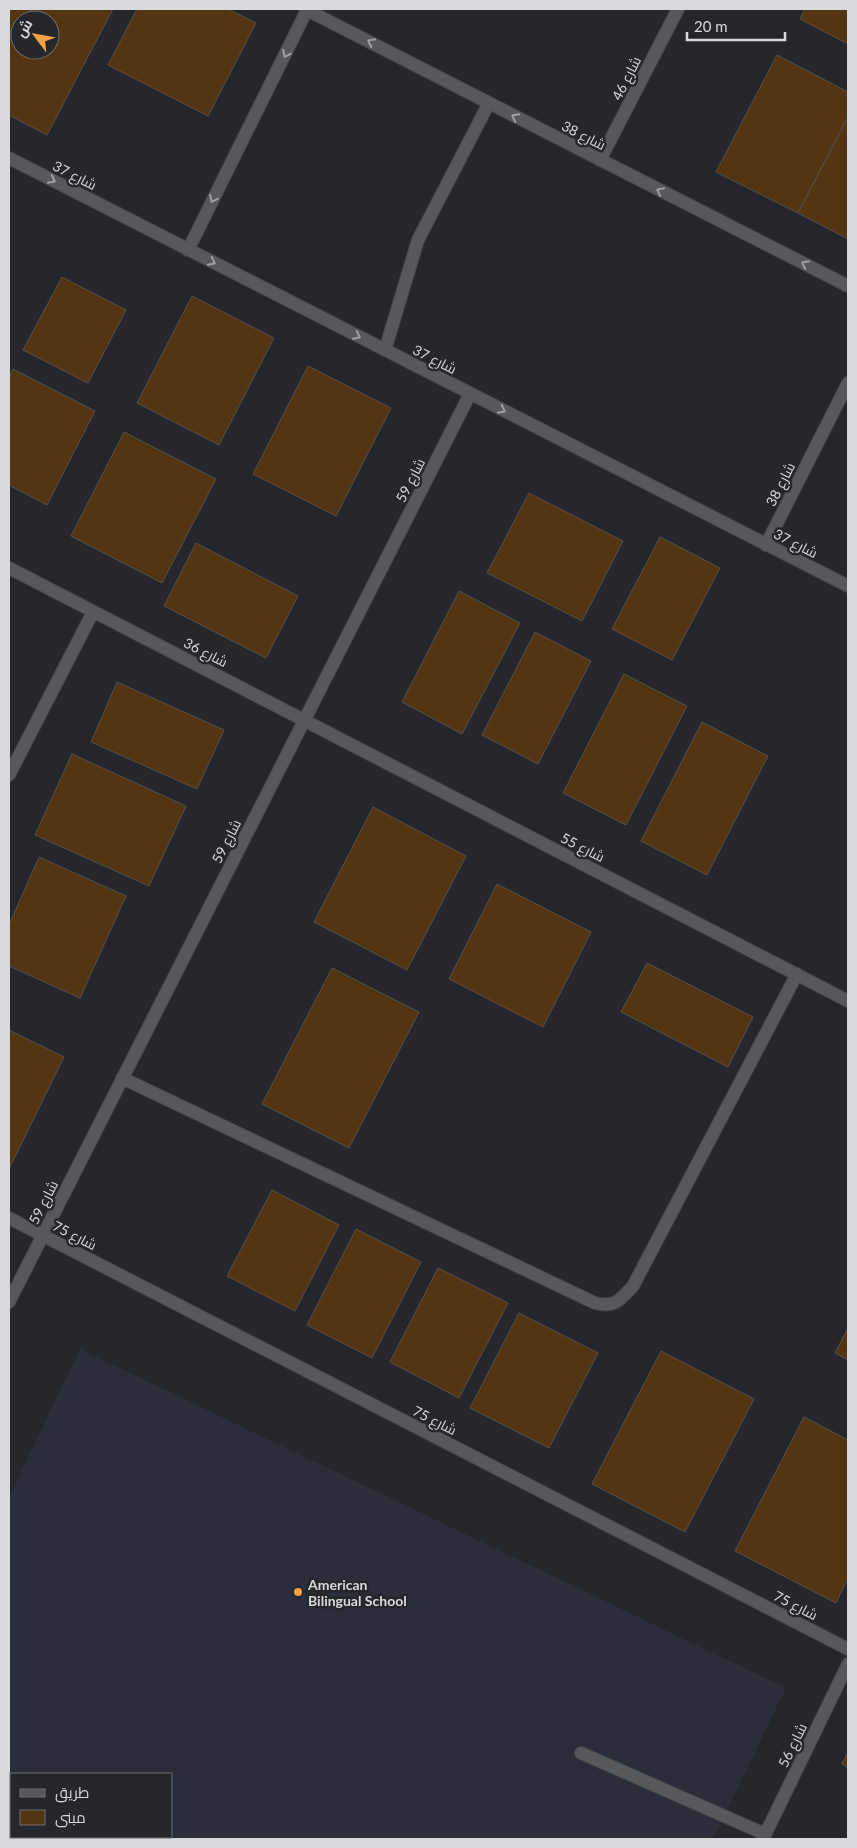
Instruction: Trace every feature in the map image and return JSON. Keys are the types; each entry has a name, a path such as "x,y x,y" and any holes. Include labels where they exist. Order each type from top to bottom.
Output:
{"street":[{"name":"شارع 38","path":"188,250 306,9 848,286"},
{"name":"شارع 46","path":"600,160 678,9"},
{"path":"385,350 418,240 489,103"},
{"name":"شارع 37","path":"9,158 848,586"},
{"name":"شارع 38","path":"766,545 848,383"},
{"name":"شارع 59","path":"9,1302 470,394"},
{"name":"شارع 36","path":"9,568 304,720"},
{"path":"9,775 93,612"},
{"name":"شارع 55","path":"304,720 848,1001"},
{"path":"122,1078 595,1304 606,1306 620,1300 633,1286 797,974"},
{"name":"شارع 75","path":"9,1218 848,1649"},
{"name":"شارع 56","path":"764,1837 848,1664"},
{"path":"581,1753 764,1837"}],"shaded area":[{"name":"American Bilingual School","path":"80,1349 786,1688 713,1839 9,1839 9,1497"}],"building":[{"path":"9,9 113,9 47,135 9,115"},
{"path":"137,9 228,9 256,23 208,116 108,65"},
{"path":"805,9 848,9 848,44 800,19"},
{"path":"777,55 848,92 848,117 798,213 716,172"},
{"path":"848,117 848,239 798,213"},
{"path":"62,277 126,310 88,383 23,350"},
{"path":"192,296 274,338 219,445 137,403"},
{"path":"308,366 391,408 336,516 253,474"},
{"path":"13,369 95,411 47,505 9,485 9,378"},
{"path":"124,432 216,479 162,583 71,536"},
{"path":"529,493 623,541 582,621 487,573"},
{"path":"660,537 720,568 672,660 612,629"},
{"path":"196,543 298,596 266,658 164,606"},
{"path":"459,591 520,623 462,734 402,702"},
{"path":"535,632 591,661 538,764 482,735"},
{"path":"624,674 687,706 626,825 563,793"},
{"path":"117,682 224,730 197,789 91,742"},
{"path":"702,722 768,756 707,875 641,841"},
{"path":"72,754 186,806 149,886 35,835"},
{"path":"373,807 466,856 407,970 314,922"},
{"path":"39,857 126,896 80,998 9,966 9,925"},
{"path":"497,884 591,932 543,1027 449,979"},
{"path":"647,963 753,1017 728,1067 621,1012"},
{"path":"332,968 419,1012 349,1148 262,1104"},
{"path":"9,1030 64,1057 9,1169"},
{"path":"272,1190 339,1225 295,1311 227,1276"},
{"path":"356,1229 421,1262 372,1358 307,1325"},
{"path":"438,1268 508,1303 459,1398 390,1362"},
{"path":"519,1313 598,1353 549,1448 470,1408"},
{"path":"848,1328 848,1360 835,1353"},
{"path":"661,1351 754,1399 685,1532 592,1484"},
{"path":"804,1417 848,1440 848,1578 836,1603 735,1551"},
{"path":"848,1752 848,1768 842,1764"}],"place":[{"name":"American Bilingual School","path":"298,1592"}]}
